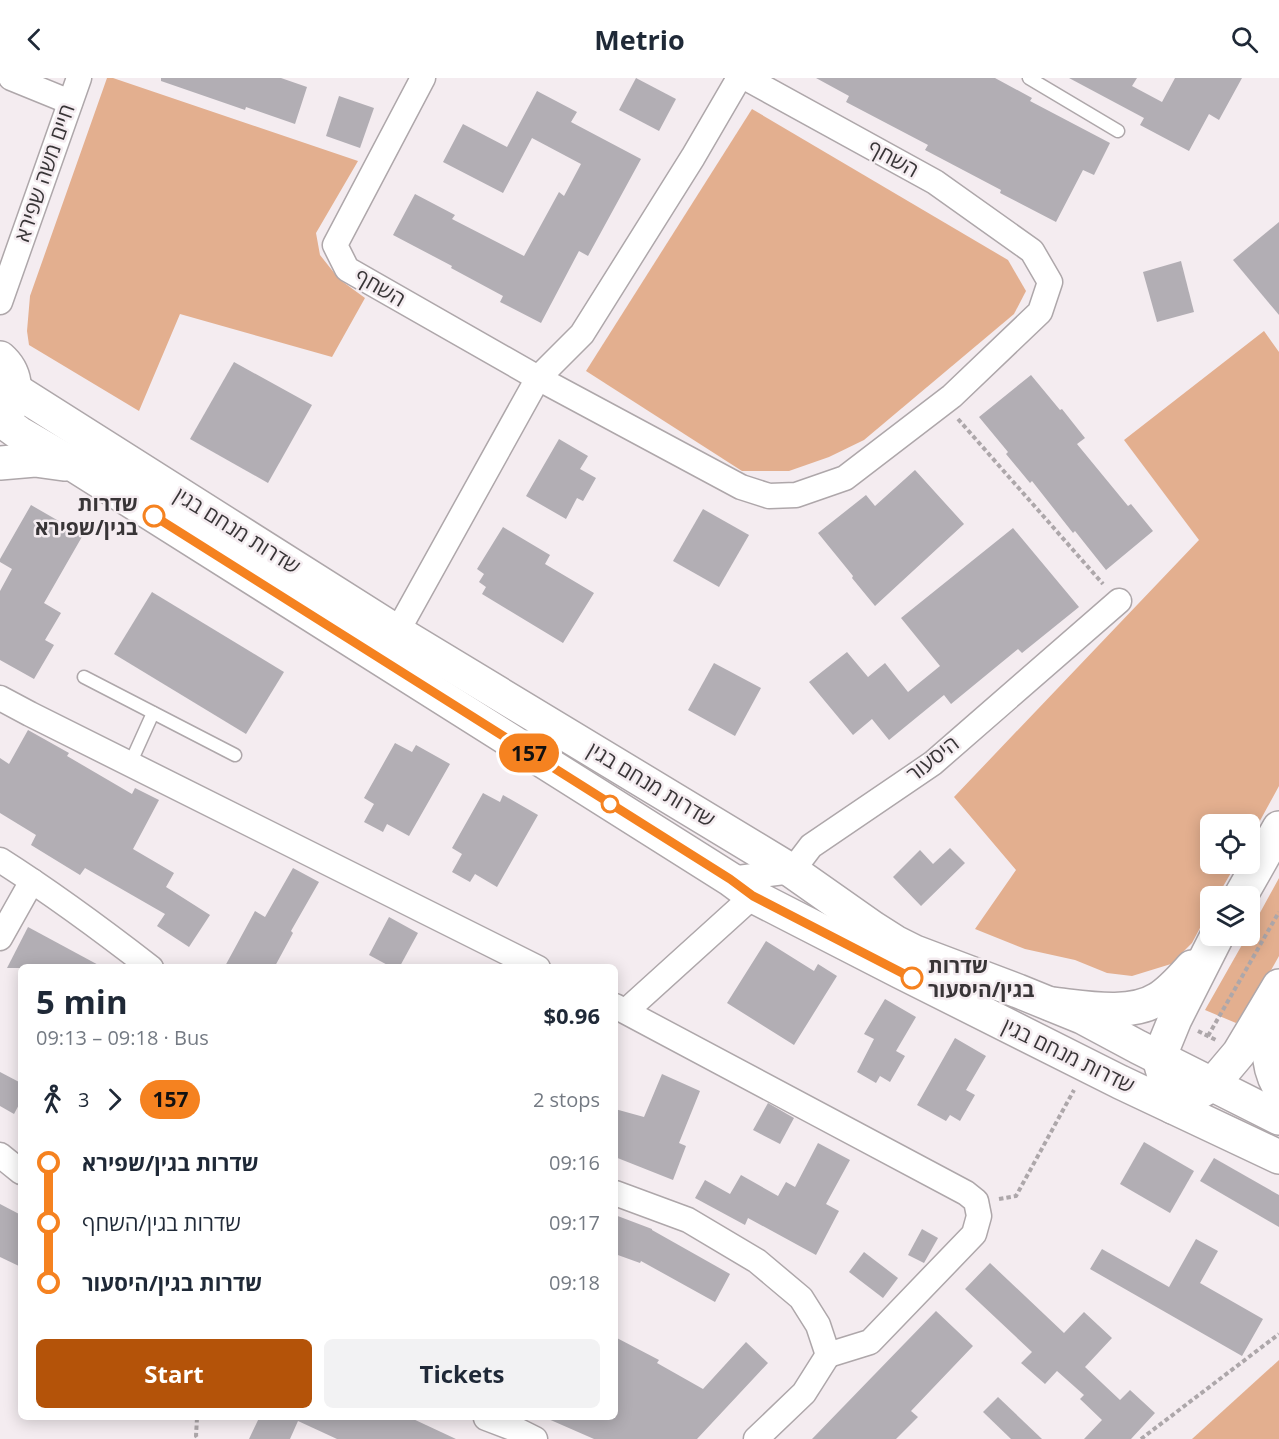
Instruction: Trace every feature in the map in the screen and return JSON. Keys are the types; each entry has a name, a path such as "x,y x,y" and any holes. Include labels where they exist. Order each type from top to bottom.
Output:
{"main road":[{"path":"0,358 7,364 13,376 15,390 9,412 1,421"},
{"name":"שדרות מנחם בגין","path":"15,390 397,632 792,871 873,928 915,952 1051,1004 1107,1030 1279,1118"},
{"name":"שדרות מנחם בגין","path":"1,421 75,465 742,887 974,1009 1120,1082 1279,1157"},
{"path":"0,463 34,460 75,465"},
{"path":"1245,886 1279,828"},
{"path":"1051,1004 1101,1009 1146,1004 1157,1000 1174,987 1211,946"},
{"path":"1212,946 1175,1019 1159,1058 1173,1107 1212,1084 1239,1053 1279,987"},
{"path":"1279,1005 1269,1043 1270,1066 1279,1087"}],"street":[{"path":"11,78 70,102"},
{"name":"חיים משה שפירא","path":"0,302 79,78"},
{"name":"השחף","path":"423,78 335,245 347,269 538,378"},
{"path":"397,632 538,378 582,334 693,157 739,78"},
{"name":"השחף","path":"746,78 935,182 1032,251 1050,282 1040,312 943,402"},
{"path":"538,378 741,487 769,496 796,495 844,478 943,402"},
{"name":"היסעור","path":"792,871 811,846 933,763 1119,602"},
{"path":"0,698 530,964"},
{"path":"0,860 113,938 146,964"},
{"path":"756,1439 804,1393 828,1355 870,1342 974,1234 979,1216 976,1201 966,1193 620,1009 742,887 792,871"},
{"path":"0,938 32,881"},
{"path":"0,1155 18,1170"},
{"path":"618,1194 688,1221 757,1261 801,1299 819,1326 828,1355"},
{"path":"491,1420 535,1439"}],"lane":[{"path":"1029,78 1118,131"},
{"path":"84,677 235,755"},
{"path":"130,764 153,713"}],"path":[{"path":"943,402 1119,602"},
{"path":"1208,1036 1279,912"},
{"path":"1175,1019 1239,1053"},
{"path":"976,1201 1016,1196 1075,1088"},
{"path":"1141,1439 1279,1334"},
{"path":"197,1420 196,1436 198,1439"}],"shaded area":[{"path":"107,78 113,78 358,161 316,233 320,255 339,279 365,298 332,357 180,314 139,411 29,345 27,331 30,296"},
{"path":"752,109 1008,260 1026,291 1014,314 864,440 829,457 789,471 742,471 586,371"},
{"path":"1264,331 1279,352 1279,786 1260,821 1260,814 1200,814 1200,874 1230,874 1223,886 1200,886 1200,928 1192,943 1171,964 1132,976 1107,973 1075,960 1025,949 975,929 1016,870 954,797 1199,540 1124,440"},
{"path":"1279,878 1279,956 1261,988 1236,1023 1205,1010 1241,946 1260,946 1260,913"},
{"path":"1279,1360 1279,1439 1192,1439"}],"building":[{"path":"161,78 281,78 307,87 295,124 246,107 245,110 161,81"},
{"path":"636,78 676,99 659,131 619,110"},
{"path":"816,78 995,78 1032,98 1030,101 1110,143 1094,175 1083,170 1056,222 925,150 928,145 846,102 849,96"},
{"path":"1069,78 1137,78 1132,86 1162,102 1175,78 1242,78 1219,120 1209,114 1189,151 1140,125 1144,118"},
{"path":"537,91 577,112 571,122 641,159 588,256 579,251 541,323 500,302 503,296 393,235 415,194 455,215 452,219 524,256 559,192 564,196 581,164 532,138 503,193 443,162 463,124 507,147"},
{"path":"339,96 374,108 360,148 326,136"},
{"path":"1279,222 1279,315 1233,260"},
{"path":"1181,261 1194,312 1157,322 1143,272"},
{"path":"234,362 312,405 268,483 190,439"},
{"path":"1031,375 1085,438 1077,444 1128,506 1131,504 1153,531 1106,570 1032,481 1030,483 979,417"},
{"path":"559,439 588,456 580,469 596,478 583,501 577,498 566,519 526,496"},
{"path":"915,470 964,524 875,606 818,533 866,495 875,506"},
{"path":"31,505 83,535 44,603 61,613 45,640 54,645 34,679 0,660 0,591 12,569 0,562 0,559"},
{"path":"703,509 749,535 719,587 673,561"},
{"path":"503,527 550,555 545,564 594,593 563,643 482,594 486,587 479,582 484,574 477,569"},
{"path":"1013,528 1079,607 1022,653 1018,649 951,704 944,695 889,740 872,719 853,735 809,682 847,652 868,677 885,663 908,692 940,666 901,618"},
{"path":"152,592 284,672 246,734 114,654"},
{"path":"714,663 761,688 735,736 688,710"},
{"path":"28,730 69,753 67,756 132,794 135,788 159,800 133,849 174,873 166,887 210,915 189,947 157,926 165,914 85,868 80,875 31,845 36,835 0,813 0,758 9,764"},
{"path":"395,743 412,752 416,745 450,764 409,836 387,824 383,832 364,822 374,804 364,798"},
{"path":"483,793 500,802 503,795 538,815 497,887 475,874 470,882 452,872 462,854 452,848"},
{"path":"950,848 965,863 921,906 893,877 920,850 933,864"},
{"path":"293,868 319,882 291,931 293,933 276,964 226,964 255,911 265,917"},
{"path":"389,917 418,933 401,964 386,964 369,955"},
{"path":"28,927 97,964 18,964 18,968 7,968"},
{"path":"766,941 814,971 818,964 837,976 794,1045 727,1003"},
{"path":"885,999 916,1017 896,1051 905,1056 890,1082 880,1076 876,1083 857,1072 874,1039 864,1034"},
{"path":"955,1038 986,1056 966,1090 975,1095 960,1121 950,1115 946,1121 917,1105"},
{"path":"0,1072 18,1081 18,1107 14,1114 0,1106"},
{"path":"662,1074 700,1091 679,1143 686,1146 673,1180 618,1158 618,1110 644,1117"},
{"path":"768,1103 794,1118 780,1144 753,1130"},
{"path":"1144,1142 1194,1171 1170,1213 1120,1184"},
{"path":"818,1143 850,1160 826,1204 839,1211 816,1255 748,1218 745,1225 695,1198 705,1180 730,1194 741,1175 778,1196 786,1182 795,1187"},
{"path":"1214,1158 1279,1195 1279,1227 1200,1181"},
{"path":"0,1204 18,1213 18,1266 0,1257"},
{"path":"618,1216 652,1229 730,1274 715,1302 641,1261 640,1263 618,1255"},
{"path":"922,1229 938,1238 924,1263 908,1255"},
{"path":"1196,1239 1218,1251 1200,1283 1263,1319 1242,1356 1090,1269 1102,1249 1169,1287"},
{"path":"864,1252 898,1278 883,1298 849,1272"},
{"path":"990,1263 1064,1333 1084,1312 1112,1338 1085,1367 1120,1400 1130,1390 1155,1413 1131,1439 1084,1439 1102,1420 1080,1399 1084,1395 1057,1371 1045,1384 1021,1363 1032,1352 965,1289"},
{"path":"936,1311 973,1346 911,1411 918,1417 896,1439 812,1439"},
{"path":"618,1339 659,1360 657,1363 703,1389 746,1342 768,1363 697,1439 594,1439 551,1420 618,1420"},
{"path":"998,1397 1042,1439 1011,1439 983,1412"},
{"path":"258,1420 415,1420 456,1439 337,1439 298,1421 290,1439 249,1439"}],"bus line":[{"name":"157","path":"154,516 730,879 753,896 912,978"}],"place":[{"name":"שדרות בגין/שפירא","path":"154,516"},
{"name":"שדרות בגין/היסעור","path":"912,978"}]}
